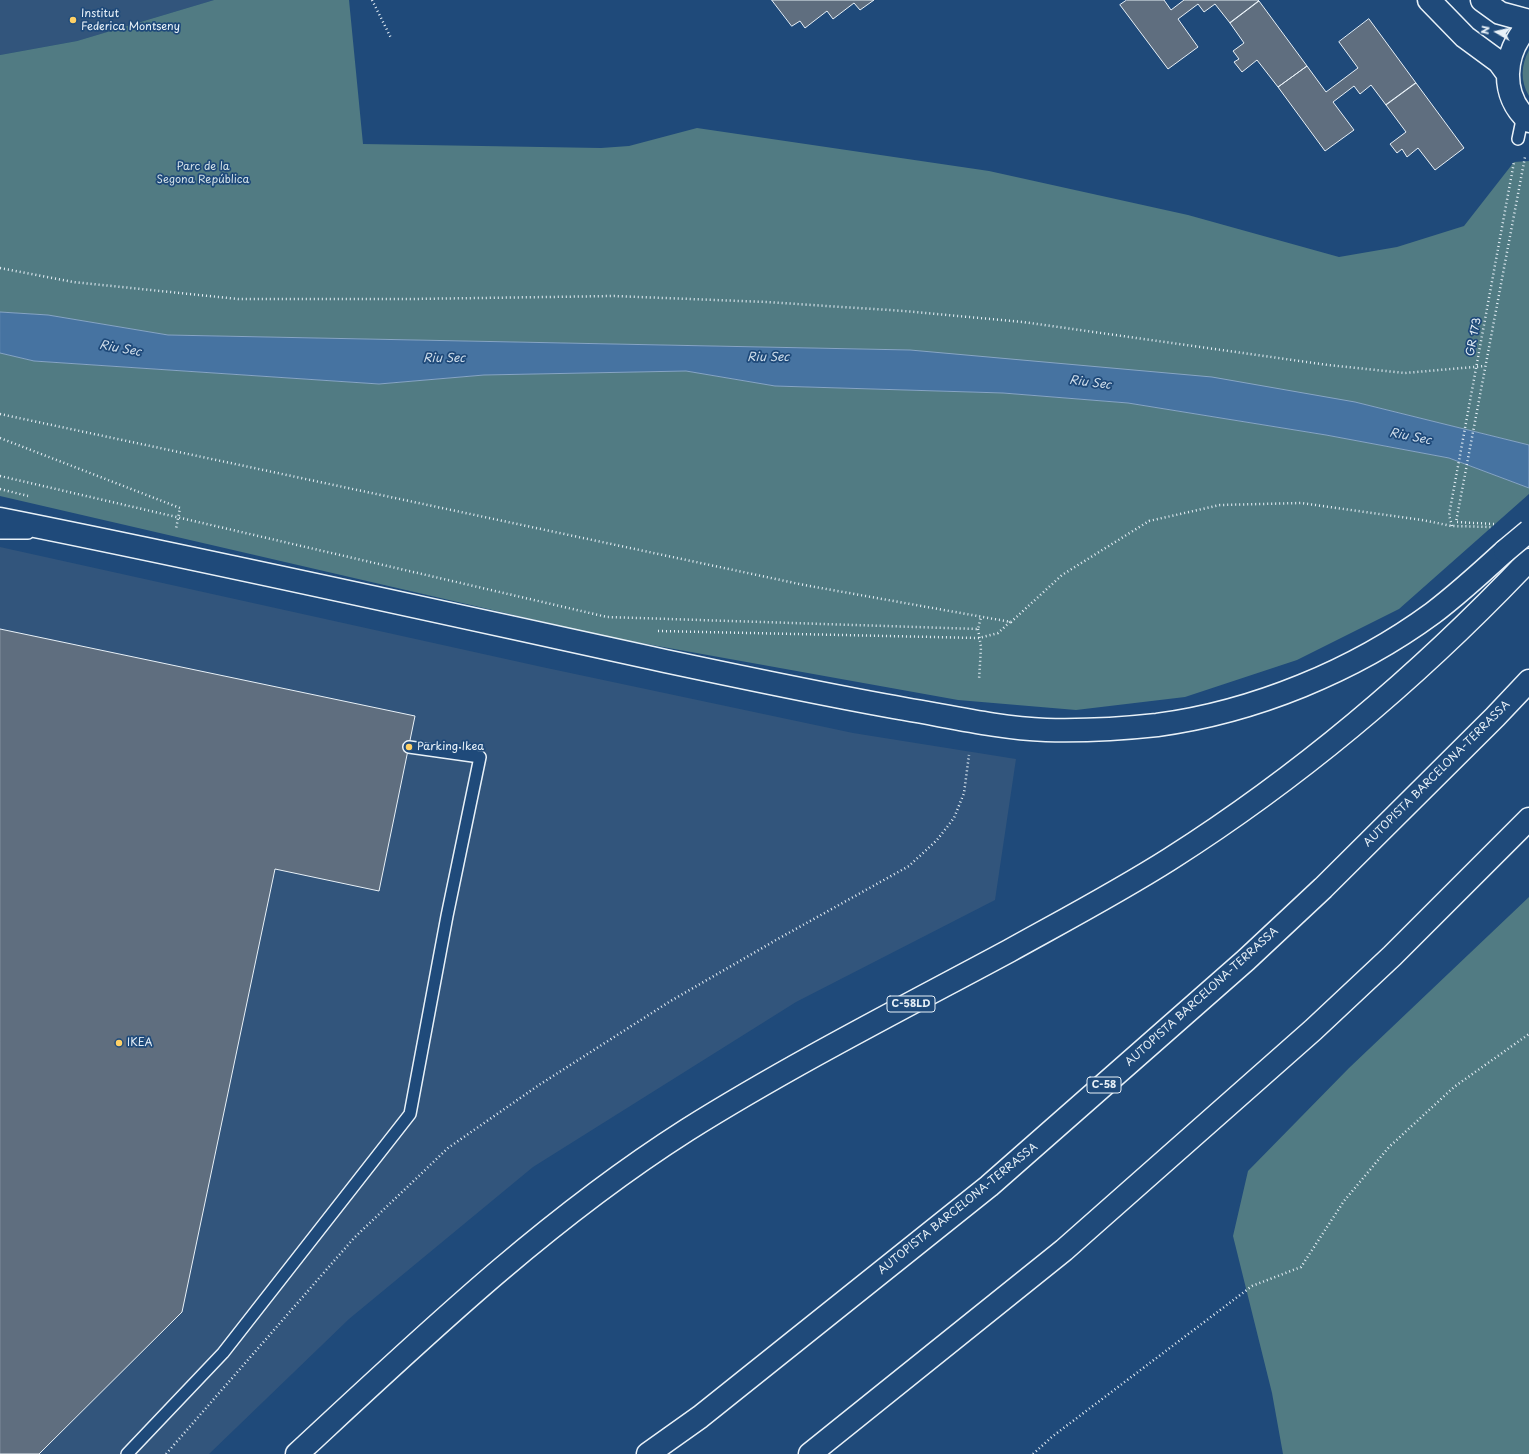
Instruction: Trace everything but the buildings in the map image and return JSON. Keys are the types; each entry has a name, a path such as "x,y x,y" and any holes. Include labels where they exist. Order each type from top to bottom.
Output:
{"main road":[{"path":"1429,0 1465,37 1499,62 1507,73"},
{"path":"1482,0 1500,13 1529,21"},
{"path":"1523,125 1509,88 1507,73 1514,45 1529,25"},
{"path":"0,519 823,695 973,721 1043,730 1106,730 1161,724 1224,711 1284,692 1339,669 1377,648 1429,615 1470,584 1529,531"},
{"name":"C-58LD","path":"297,1454 414,1345 554,1224 597,1192 695,1126 784,1074 1073,916 1169,860 1259,799 1344,734 1422,667 1479,612 1529,560"},
{"name":"AUTOPISTA BARCELONA-TERRASSA","path":"648,1454 700,1417 989,1186 1246,960 1317,893 1495,717 1529,681"},
{"path":"810,1454 1082,1234 1318,1025 1392,956 1529,819"}],"lane":[{"path":"0,533 70,533"},
{"path":"126,1454 223,1353 410,1114 446,924 480,757 409,747"}],"path":[{"path":"372,0 391,38"},
{"path":"654,631 979,638 998,633 1062,576 1149,521 1220,505 1301,503 1422,520 1452,526 1456,522 1459,512 1526,150"},
{"name":"GR 173","path":"1452,526 1450,515 1514,162"},
{"path":"0,268 73,282 238,299 412,299 614,296 766,302 904,311 1023,322 1328,365 1405,374 1467,366 1485,366"},
{"path":"0,414 804,585 1011,622"},
{"path":"0,438 180,508 176,531 169,530"},
{"path":"0,476 607,617 978,629"},
{"path":"0,489 30,496"},
{"path":"1456,522 1501,525"},
{"path":"979,680 981,647 978,629 980,617"},
{"path":"166,1454 354,1238 448,1148 539,1085 668,1002 909,866 937,840 954,818 964,793 968,755"},
{"path":"1033,1454 1052,1436 1252,1286 1301,1267 1344,1201 1389,1147 1454,1087 1529,1034"}],"shaded area":[{"name":"Institut Federica Montseny","path":"0,0 214,0 77,41 0,55"},
{"path":"0,547 542,667 853,733 1016,759 995,900 796,1002 533,1167 349,1319 209,1454 0,1454"}],"green space":[{"name":"Parc de la Segona República","path":"214,0 349,0 363,144 601,148 629,146 697,128 989,171 1188,215 1339,257 1397,247 1464,226 1514,162 1529,161 1529,445 1355,402 910,350 168,335 48,315 0,312 0,55 77,41"},
{"path":"1529,50 1529,96 1524,85 1523,67"},
{"path":"0,353 34,361 379,384 484,375 686,371 775,386 1003,393 1128,403 1326,435 1449,458 1529,488 1529,494 1399,609 1297,660 1185,697 1076,710 958,700 613,638 0,496"},
{"path":"1529,897 1529,1454 1283,1454 1272,1393 1233,1236 1248,1171 1349,1068"}],"water":[{"name":"Riu Sec","path":"0,312 48,315 168,335 910,350 1212,377 1355,402 1529,445 1529,488 1449,458 1326,435 1128,403 1003,393 775,386 686,371 484,375 379,384 34,361 0,353"}],"place":[{"name":"Institut Federica Montseny","path":"73,20"},
{"name":"Parking Ikea","path":"409,747"},
{"name":"IKEA","path":"119,1043"}]}
